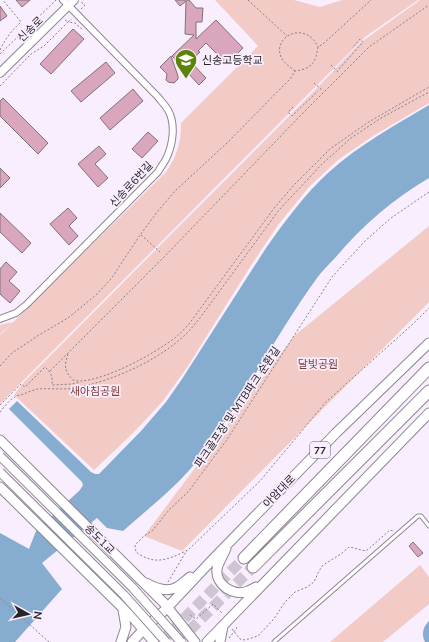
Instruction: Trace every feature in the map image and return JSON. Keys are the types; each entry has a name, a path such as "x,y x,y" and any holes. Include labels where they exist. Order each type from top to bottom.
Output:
{"highway":[{"name":"아암대로","path":"244,558 429,368"},
{"path":"253,567 429,391"}],"main road":[{"name":"신송로","path":"0,73 69,2"},
{"name":"아암대로","path":"132,642 167,608 228,543 336,433 429,343"},
{"path":"207,642 429,413"},
{"path":"0,440 164,603 194,642"},
{"name":"송도1교","path":"0,456 132,587 181,642"},
{"name":"송도1교","path":"0,472 124,595 166,642"},
{"path":"0,487 123,610 135,620 154,642"},
{"path":"228,543 217,570 218,579 224,587 233,592 247,592 266,581"},
{"path":"134,574 147,584 163,590 168,590 177,588 213,559"},
{"path":"121,642 126,627 123,610"},
{"path":"223,626 224,641"}],"street":[{"name":"신송로6번길","path":"0,319 16,314 26,305 158,172 171,146 173,134 172,123 165,106 69,2"}],"lane":[{"path":"274,642 418,516 421,516 429,526"}],"path":[{"path":"0,50 6,38 21,22 4,0"},
{"path":"0,54 56,0"},
{"path":"79,0 84,5"},
{"path":"248,0 287,36"},
{"path":"318,47 370,0"},
{"path":"50,371 164,257 369,47 429,5"},
{"path":"0,86 31,54 44,46 68,22 75,23 84,30"},
{"path":"296,32 306,34 315,40 318,47 317,56 312,66 304,70 295,71 288,66 282,58 280,52 281,44 287,36 296,32"},
{"path":"339,69 363,42 360,39 352,48"},
{"path":"331,65 339,73"},
{"path":"0,366 12,353 68,318 111,279 140,235 176,190 227,143 290,79 295,71"},
{"path":"314,83 322,90"},
{"path":"0,405 21,384 25,387 45,367 50,371 52,385 72,384 102,376 126,367 178,336 189,324 275,207 294,185 325,154 367,123 429,87"},
{"path":"293,107 288,112 292,116 318,91"},
{"path":"0,412 15,397 39,389 73,388 103,381 132,369 175,344 199,320 279,210 320,165 351,138 381,118 429,92"},
{"name":"파크골프장 및 MTB파크 순환길","path":"429,192 391,218 365,242 332,277 226,442 188,492 169,510 152,531 144,536 135,545 136,552 149,559 162,560 188,550 260,481 325,403 429,308"},
{"path":"140,235 160,252"},
{"path":"68,353 65,364 67,373 73,380 81,381"},
{"path":"232,629 240,639 245,640 258,636 273,620 285,602 295,592 314,582 318,571 323,565 341,554 349,547 366,551 390,530 395,531"},
{"path":"166,585 188,550"},
{"path":"0,598 50,642"},
{"path":"190,615 196,619 212,604 223,615"},
{"path":"224,641 237,628 235,626"}],"green space":[{"path":"215,0 294,0 320,7 342,0 418,0 365,37 0,404 0,335 166,172 178,149 181,123 258,46"},
{"name":"새아침공원","path":"420,0 429,0 429,103 373,136 338,160 309,187 278,225 188,366 163,401 132,434 94,470 14,395 24,382 360,43"},
{"name":"달빛공원","path":"429,226 429,302 182,551 144,536 294,336"},
{"path":"13,322 0,334 0,325"},
{"path":"420,565 429,577 429,604 383,642 330,642"}],"water":[{"path":"429,105 429,178 403,195 367,224 321,273 287,323 239,401 216,435 192,467 174,486 123,531 107,528 97,518 42,563 62,589 15,642 0,642 0,533 29,549 36,531 80,490 83,485 82,482 9,409 17,401 91,472 99,474 141,431 166,402 266,248 312,189 340,162 352,153 377,136"},
{"path":"429,621 429,642 425,642 423,631"}],"building":[{"path":"16,0 30,0 22,7"},
{"path":"175,0 189,0 196,8 203,8 202,22 196,22 196,39 216,20 243,48 227,64 206,43 198,51 200,52 190,61 206,78 199,85 172,56 194,35 185,34 186,1 180,6"},
{"path":"0,6 7,16 0,21"},
{"path":"73,29 84,39 51,74 40,64"},
{"path":"171,56 178,76 178,79 174,83 166,80 167,74 160,67"},
{"path":"106,62 115,73 81,102 71,91"},
{"path":"133,89 143,101 110,130 100,118"},
{"path":"3,98 48,143 38,154 0,116 0,101"},
{"path":"148,132 158,141 142,158 132,149"},
{"path":"99,146 106,154 95,164 108,178 98,187 78,164"},
{"path":"0,168 10,178 0,188"},
{"path":"68,208 77,218 69,226 78,236 69,245 50,224"},
{"path":"0,213 31,243 22,253 0,232"},
{"path":"6,262 17,272 9,281 20,291 10,303 0,294 0,269"},
{"path":"413,542 423,553 418,557 409,546"}],"tunnel":[{"path":"161,642 244,558"},
{"path":"178,642 253,567"}],"place":[{"name":"신송고등학교","path":"186,80"}]}
